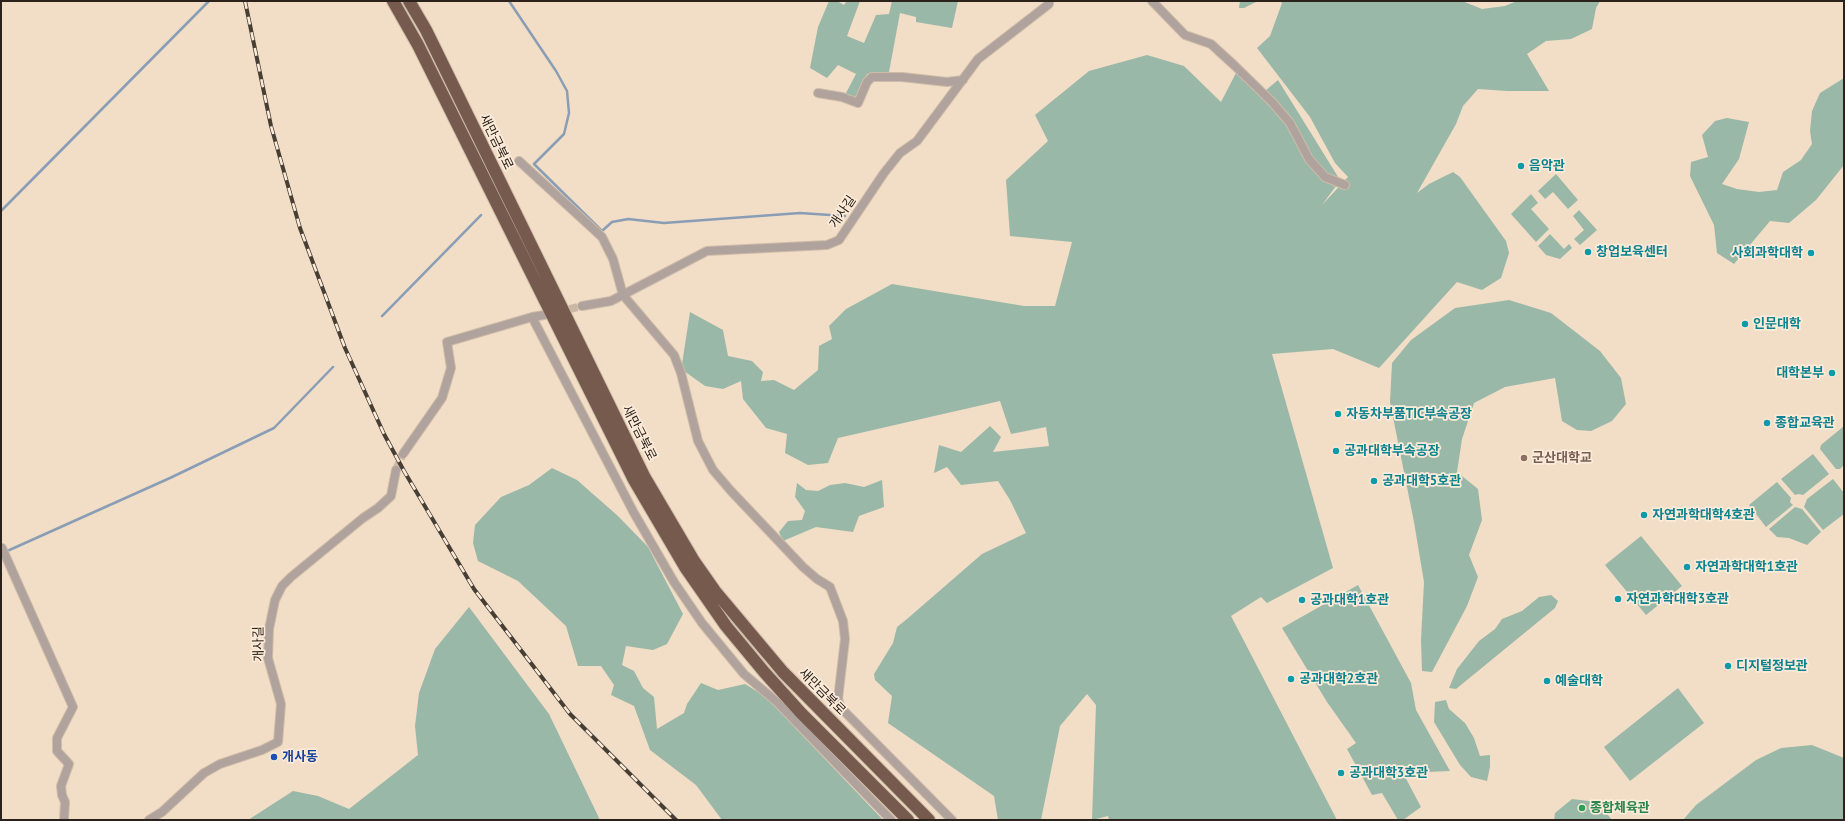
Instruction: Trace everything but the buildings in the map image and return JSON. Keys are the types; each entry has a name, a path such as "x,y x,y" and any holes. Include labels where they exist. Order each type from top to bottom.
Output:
{"highway":[{"name":"새만금북로","path":"393,1 418,45 634,480 685,567 726,626 765,673 801,713 908,820"},
{"name":"새만금북로","path":"409,1 426,30 644,476 694,561 720,597 783,672 929,820"}],"street":[{"name":"개사길","path":"582,306 611,301 707,251 827,245 839,240 884,173 900,153 917,141 978,59 1049,4 1049,1"},
{"path":"1152,1 1185,35 1212,44 1230,61 1272,102 1290,123 1309,159 1325,177 1344,186"},
{"path":"818,93 842,97 858,103 867,82 872,77 902,77 948,82 963,80"},
{"path":"519,162 602,237 613,259 622,295 674,355 681,373 698,441 713,470 803,567 817,579 830,587 843,621 845,639 838,699 841,708 952,820"},
{"path":"403,454 442,398 451,368 447,342 532,317 544,315"},
{"path":"532,317 634,513 674,582 702,623 744,674 777,702 891,820"},
{"name":"개사길","path":"149,820 162,812 204,773 220,764 262,750 278,742 281,704 268,658 269,629 275,600 282,586 291,576 363,518 378,508 391,496 396,470"},
{"path":"3,551 74,707 57,738 57,751 69,764 61,786 62,795 65,802 64,820"}],"green space":[{"path":"829,1 837,1 844,5 847,1 860,1 847,36 864,43 876,15 889,14 892,1 958,1 952,28 916,22 916,17 900,13 889,72 867,74 857,99 845,95 856,74 838,65 827,78 810,68 818,27"},
{"path":"1240,1 1258,1 1244,8 1239,8"},
{"path":"1280,1 1462,1 1482,9 1505,6 1517,1 1600,1 1596,8 1592,29 1571,39 1546,41 1527,54 1549,91 1478,89 1463,106 1456,124 1417,193 1429,184 1453,172 1460,177 1506,241 1509,253 1501,278 1482,290 1457,282 1379,368 1333,349 1272,354 1333,568 1267,603 1261,597 1231,616 1337,820 1109,820 1108,816 1092,820 1096,705 1087,694 1060,726 1041,820 998,820 994,796 888,723 892,696 875,680 874,674 893,643 897,627 982,554 1026,533 1010,500 998,481 961,485 947,467 934,473 939,445 961,452 990,426 1001,437 993,452 1049,446 1046,427 1011,434 1000,401 838,438 828,463 808,465 785,453 787,434 766,428 743,399 741,381 723,389 705,386 684,371 682,364 690,312 723,330 728,356 752,361 763,372 761,381 774,380 794,390 818,370 819,346 832,339 829,326 846,309 892,284 1024,306 1055,306 1072,242 1010,236 1006,180 1048,141 1035,115 1089,71 1147,55 1184,66 1221,102 1236,73 1272,106 1291,129 1305,158 1320,178 1336,186 1322,205 1348,177 1335,163 1310,117 1257,48 1270,36 1282,3"},
{"path":"1844,78 1844,165 1816,200 1789,223 1770,221 1734,264 1717,253 1714,225 1690,176 1691,162 1708,157 1702,135 1715,121 1727,118 1749,122 1739,159 1722,184 1737,189 1759,192 1777,190 1783,172 1801,160 1812,144 1810,131 1812,111 1820,93"},
{"path":"1278,80 1340,180 1325,173 1312,158 1265,91"},
{"path":"1556,174 1578,200 1568,209 1553,192 1545,199 1538,191"},
{"path":"1531,194 1538,203 1531,209 1549,229 1536,242 1511,214"},
{"path":"1579,210 1597,230 1580,245 1574,239 1584,230 1573,216"},
{"path":"1550,234 1564,249 1569,244 1572,248 1560,259 1546,255 1538,246"},
{"path":"1509,300 1551,313 1600,351 1621,378 1626,404 1612,421 1591,431 1577,430 1562,421 1555,378 1505,387 1474,403 1462,439 1457,472 1478,489 1482,520 1469,555 1478,577 1467,606 1432,672 1422,671 1421,640 1424,582 1414,522 1390,402 1392,363 1411,340 1455,308"},
{"path":"1844,426 1844,465 1840,469 1836,469 1820,449 1821,445"},
{"path":"1813,454 1829,474 1803,495 1795,495 1781,479"},
{"path":"552,468 577,480 618,516 648,547 683,614 667,644 653,650 626,646 622,665 634,671 643,688 654,697 657,729 684,713 687,704 701,683 718,690 745,684 766,697 883,820 722,820 696,785 650,750 634,706 611,695 614,685 601,666 578,666 566,626 518,581 478,561 473,543 475,525 501,497 529,485"},
{"path":"1833,479 1844,493 1844,514 1823,530 1804,507 1807,499"},
{"path":"882,480 884,507 859,516 853,532 816,527 783,541 779,532 788,521 802,520 805,511 795,497 797,483 806,490 818,491 830,485 845,483 864,487"},
{"path":"1777,482 1791,498 1790,502 1793,505 1766,527 1749,505"},
{"path":"1795,507 1802,509 1821,532 1807,545 1789,538 1777,537 1769,529"},
{"path":"1641,536 1682,586 1646,615 1605,565"},
{"path":"1358,585 1411,683 1416,710 1450,771 1403,773 1421,807 1403,820 1398,820 1382,793 1372,795 1347,749 1356,743 1327,702 1282,628"},
{"path":"1551,595 1558,601 1555,608 1456,689 1449,688 1457,669 1479,641 1495,629 1502,619 1522,611 1539,597"},
{"path":"469,607 549,714 600,820 248,820 293,791 318,796 349,809 418,755 415,726 419,693 435,649"},
{"path":"1678,688 1704,723 1630,781 1604,747"},
{"path":"1446,700 1449,709 1465,723 1474,738 1480,756 1490,755 1490,767 1487,781 1471,777 1460,765 1434,722 1435,702"},
{"path":"1812,745 1844,758 1844,820 1683,820 1696,805 1756,760 1781,748"},
{"name":"종합체육관","path":"1572,799 1597,802 1612,820 1554,820 1555,813"}],"waterway":[{"path":"1,211 209,1"},
{"path":"509,1 556,71 567,91 569,113 564,134 534,164 602,231 612,222 628,219 664,223 800,213 845,216"},
{"path":"382,316 481,215"},
{"path":"5,552 170,478 274,428 333,367"}],"tunnel":[{"path":"558,312 582,306"},
{"path":"396,470 403,454"}],"railway":[{"path":"245,1 271,126 300,228 345,348 384,434 404,471 474,589 570,714 676,820"}],"place":[{"name":"음악관","path":"1521,166"},
{"name":"창업보육센터","path":"1588,252"},
{"name":"사회과학대학","path":"1811,253"},
{"name":"인문대학","path":"1745,324"},
{"name":"대학본부","path":"1832,373"},
{"name":"자동차부품TIC부속공장","path":"1338,414"},
{"name":"종합교육관","path":"1767,423"},
{"name":"공과대학부속공장","path":"1336,451"},
{"name":"군산대학교","path":"1524,458"},
{"name":"공과대학5호관","path":"1374,481"},
{"name":"자연과학대학4호관","path":"1644,515"},
{"name":"자연과학대학1호관","path":"1687,567"},
{"name":"자연과학대학3호관","path":"1618,599"},
{"name":"공과대학1호관","path":"1302,600"},
{"name":"디지털정보관","path":"1728,666"},
{"name":"공과대학2호관","path":"1291,679"},
{"name":"예술대학","path":"1547,681"},
{"name":"개사동","path":"274,757"},
{"name":"공과대학3호관","path":"1341,773"},
{"name":"종합체육관","path":"1582,808"}]}
